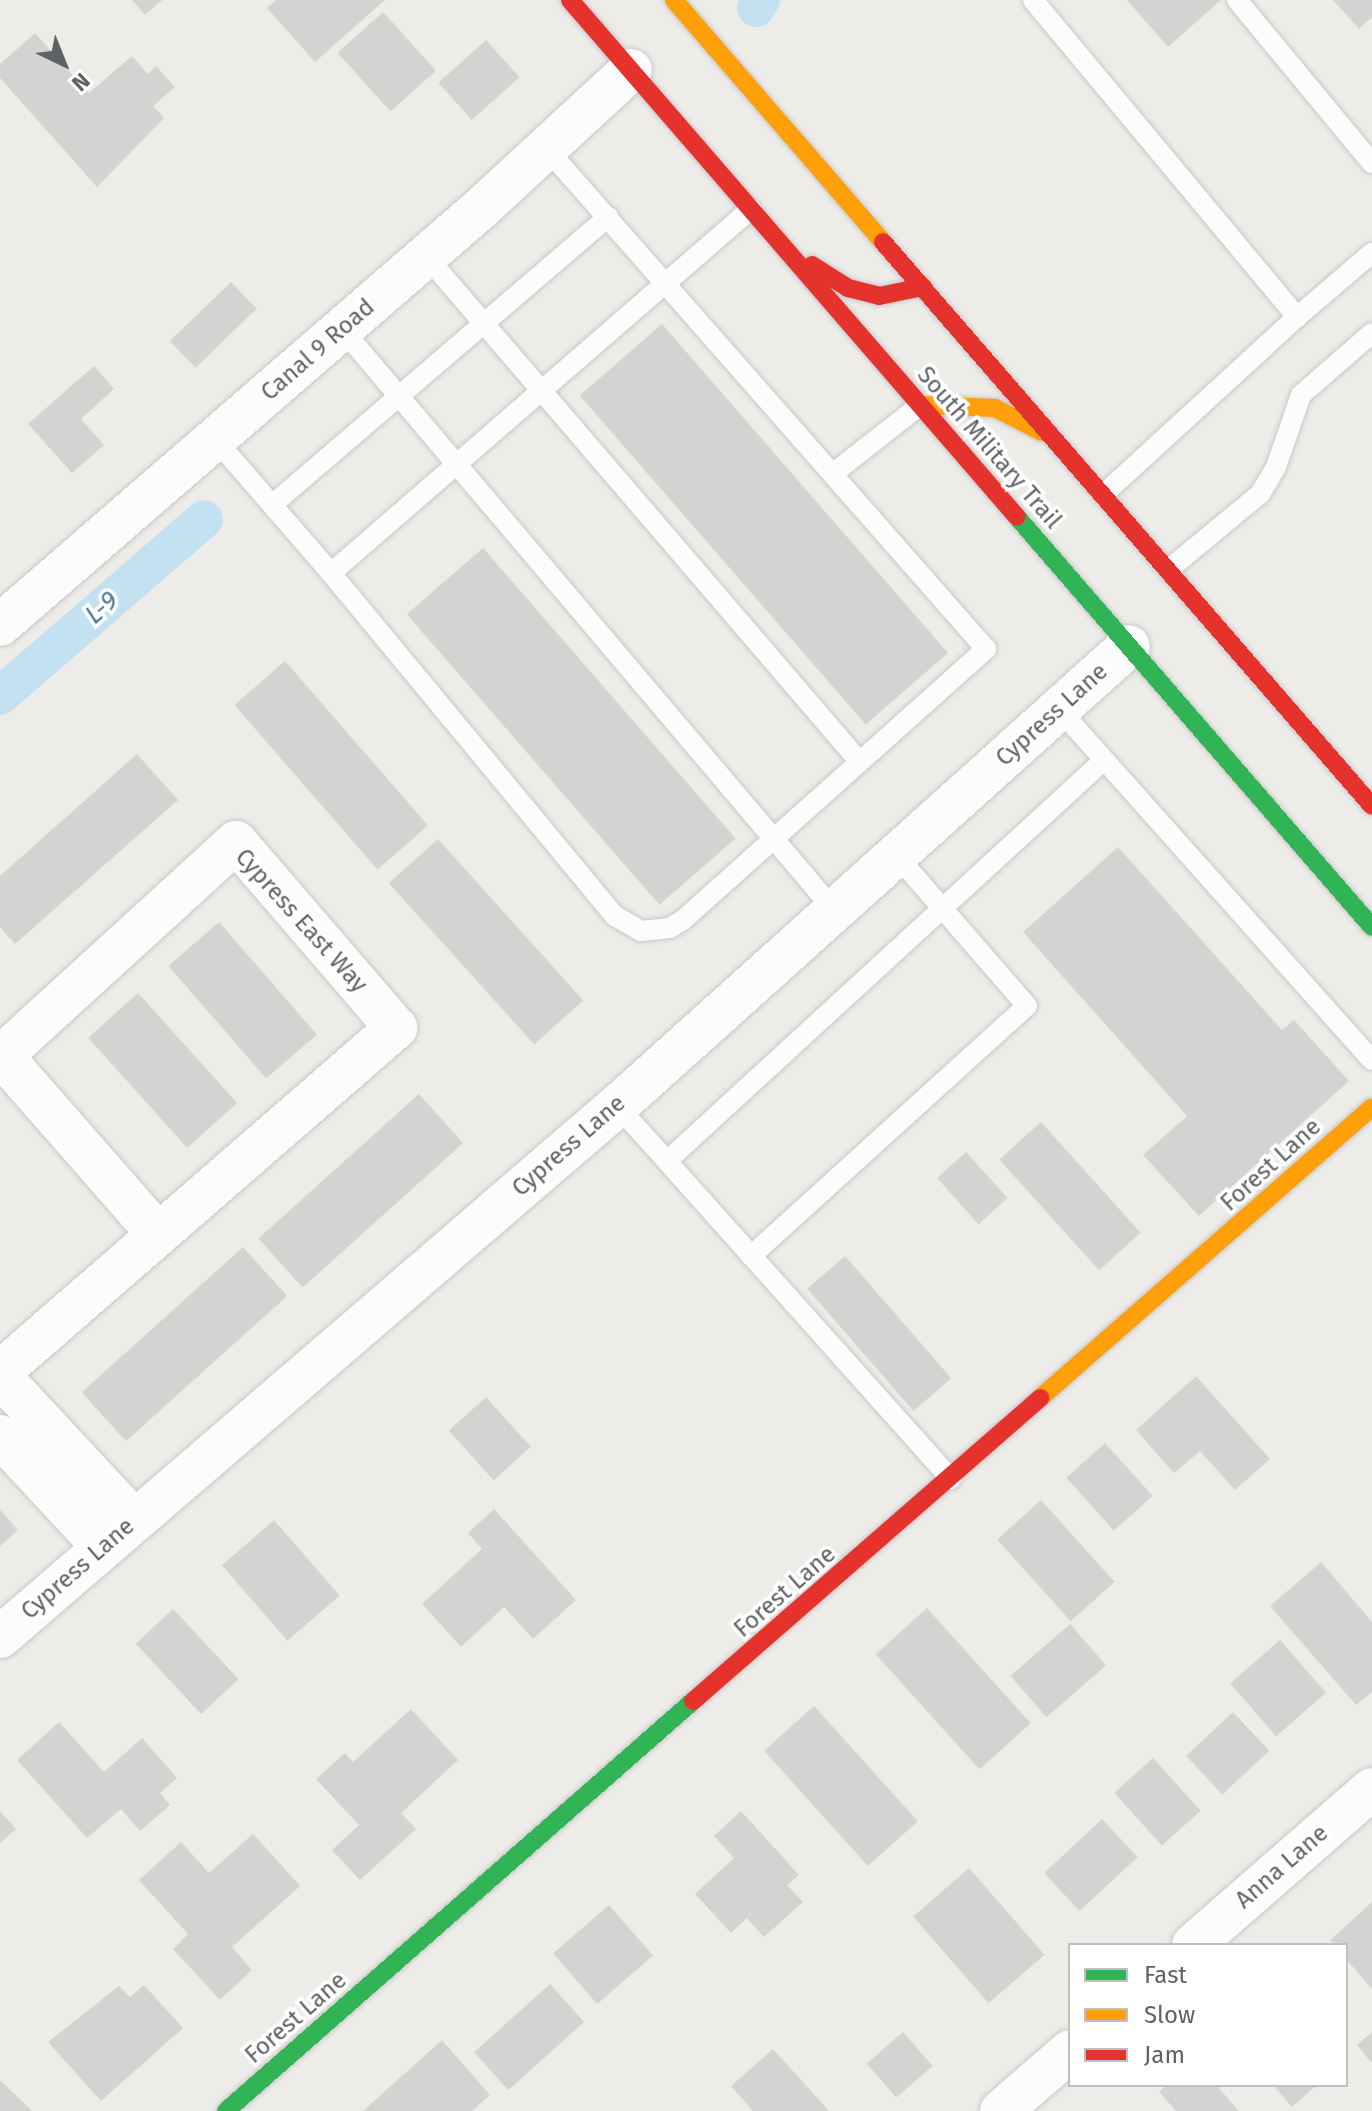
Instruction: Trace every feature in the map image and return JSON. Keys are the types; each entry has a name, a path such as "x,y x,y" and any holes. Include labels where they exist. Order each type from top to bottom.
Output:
{"main road":[{"name":"South Military Trail","path":"570,0 1371,925"},
{"path":"674,0 1372,806"},
{"path":"783,247 848,288 879,296 923,287"},
{"path":"920,405 995,408 1052,437"},
{"name":"Forest Lane","path":"226,2111 1369,1114"}],"street":[{"name":"Canal 9 Road","path":"0,625 426,256 631,70"},
{"name":"Cypress Lane","path":"0,1637 617,1106 1129,646"},
{"name":"Cypress East Way","path":"0,1374 157,1233 396,1028 236,842 2,1056 157,1233"},
{"path":"0,1374 119,1534"},
{"path":"0,1436 119,1534"},
{"name":"Anna Lane","path":"1195,1943 1372,1789"},
{"path":"1001,2111 1068,2053"}],"lane":[{"path":"1033,0 1297,317"},
{"path":"1237,0 1372,163"},
{"path":"215,439 626,926 641,931 670,928 773,838 986,649 835,472 546,148"},
{"path":"331,573 751,209"},
{"path":"272,505 482,321 608,217"},
{"path":"1103,495 1297,317 1372,253"},
{"path":"426,256 859,761"},
{"path":"342,329 459,462 834,910"},
{"path":"1168,570 1260,494 1276,467 1301,395 1372,333"},
{"path":"835,472 920,405"},
{"path":"1059,709 1372,1060"},
{"path":"667,1161 1104,760"},
{"path":"751,1256 1027,1006 896,855"},
{"path":"617,1106 951,1479"}],"building":[{"path":"132,0 162,0 145,15"},
{"path":"276,0 385,0 315,62 267,8"},
{"path":"1127,0 1221,0 1168,47"},
{"path":"1333,0 1372,0 1372,17 1359,29"},
{"path":"383,12 436,71 391,112 338,53"},
{"path":"35,33 89,93 132,56 148,74 156,66 175,87 153,106 164,118 97,187 0,78 0,64"},
{"path":"486,40 519,77 472,120 438,83"},
{"path":"231,282 257,309 196,368 170,341"},
{"path":"662,324 948,653 866,725 580,396"},
{"path":"94,366 114,389 81,419 104,445 72,473 28,424"},
{"path":"483,548 736,839 659,905 407,614"},
{"path":"285,661 428,826 377,869 234,705"},
{"path":"137,754 178,800 15,944 0,927 0,876"},
{"path":"438,839 583,1000 534,1044 389,883"},
{"path":"1118,847 1282,1030 1294,1020 1349,1081 1199,1216 1143,1155 1187,1116 1023,932"},
{"path":"219,922 317,1034 266,1078 168,966"},
{"path":"138,993 237,1103 187,1148 88,1038"},
{"path":"419,1094 463,1143 303,1288 258,1239"},
{"path":"1041,1122 1141,1233 1099,1270 999,1159"},
{"path":"966,1152 1007,1198 979,1224 937,1178"},
{"path":"243,1247 287,1296 126,1441 82,1392"},
{"path":"845,1256 951,1378 914,1411 807,1289"},
{"path":"1196,1376 1270,1459 1235,1490 1200,1451 1174,1473 1136,1430"},
{"path":"486,1397 531,1447 494,1480 449,1430"},
{"path":"1105,1443 1153,1496 1114,1531 1066,1478"},
{"path":"1041,1500 1115,1582 1071,1621 997,1539"},
{"path":"494,1509 576,1600 533,1639 504,1607 461,1647 422,1604 482,1549 468,1533"},
{"path":"0,1510 18,1530 0,1546"},
{"path":"274,1520 340,1595 288,1641 222,1565"},
{"path":"1321,1562 1372,1622 1372,1692 1356,1705 1270,1606"},
{"path":"927,1608 1031,1723 979,1769 876,1654"},
{"path":"173,1609 238,1679 201,1714 136,1644"},
{"path":"1070,1624 1106,1666 1046,1717 1010,1676"},
{"path":"1280,1640 1326,1693 1276,1736 1230,1683"},
{"path":"814,1706 918,1821 868,1866 764,1751"},
{"path":"411,1709 458,1760 401,1813 416,1829 360,1880 332,1850 359,1825 316,1779 345,1753 353,1762"},
{"path":"1233,1712 1269,1751 1222,1794 1186,1756"},
{"path":"59,1722 104,1772 142,1738 177,1778 160,1793 170,1805 140,1831 121,1809 87,1838 17,1760"},
{"path":"1153,1758 1201,1811 1162,1846 1114,1793"},
{"path":"0,1811 16,1829 0,1843"},
{"path":"741,1811 799,1875 787,1885 803,1902 764,1937 747,1918 731,1933 695,1894 734,1858 714,1836"},
{"path":"1102,1819 1137,1857 1080,1911 1044,1873"},
{"path":"253,1834 300,1886 232,1947 252,1970 220,2000 173,1949 188,1934 139,1880 181,1842 209,1873"},
{"path":"969,1868 1044,1955 989,2003 913,1917"},
{"path":"1372,1902 1372,1989 1348,1961 1348,1943 1329,1941"},
{"path":"609,1905 653,1956 597,2004 553,1954"},
{"path":"550,1984 584,2022 508,2090 474,2052"},
{"path":"144,1985 183,2028 101,2101 48,2042 119,1986 130,1997"},
{"path":"903,2032 933,2066 896,2097 867,2063"},
{"path":"1372,2032 1372,2063 1357,2045"},
{"path":"442,2040 490,2095 472,2111 363,2111"},
{"path":"773,2049 829,2111 753,2111 731,2086"},
{"path":"0,2080 32,2111 0,2111"},
{"path":"1165,2087 1218,2087 1239,2111 1176,2111 1159,2092"},
{"path":"1275,2087 1315,2087 1292,2107"}],"waterway":[{"name":"L-9","path":"756,8 761,0"},
{"name":"L-9","path":"0,696 204,519"}],"traffic: fast":[{"path":"1017,517 1372,927"},
{"path":"226,2111 693,1701"}],"traffic: slow":[{"path":"674,0 883,242"},
{"path":"920,405 995,408 1042,432"},
{"path":"1040,1398 1372,1107"}],"traffic: jam":[{"path":"570,0 1017,517"},
{"path":"883,242 1372,806"},
{"path":"812,265 848,288 879,296 923,287"},
{"path":"693,1701 1040,1398"}]}
